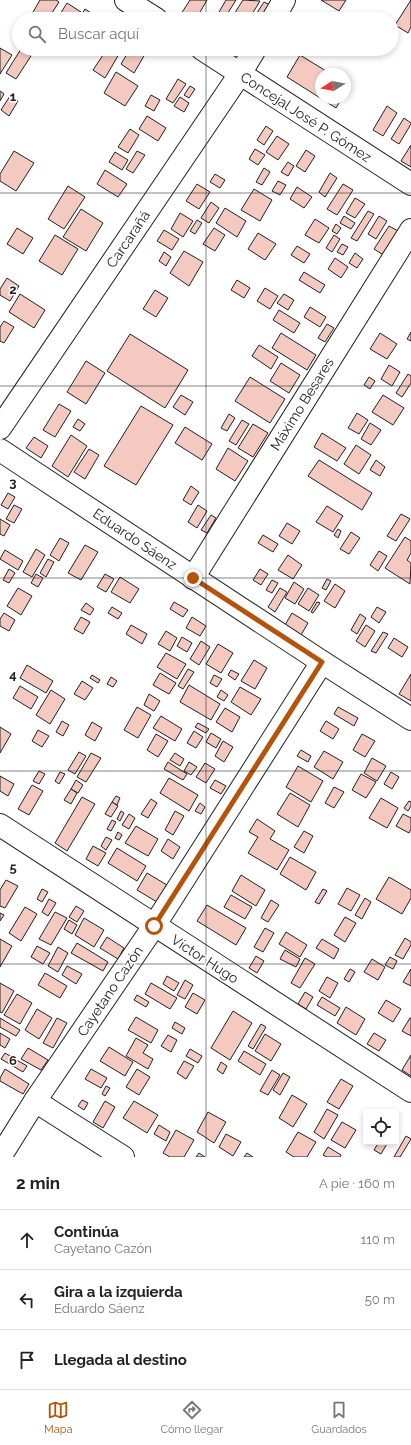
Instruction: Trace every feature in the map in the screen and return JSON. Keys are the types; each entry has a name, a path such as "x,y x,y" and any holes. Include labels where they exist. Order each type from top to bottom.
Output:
{"street":[{"path":"126,0 145,12"},
{"path":"276,12 284,0"},
{"name":"Concejal José P. Gómez","path":"213,56 411,184"},
{"name":"Carcarañá","path":"0,428 251,56"},
{"name":"Máximo Besares","path":"193,578 411,230"},
{"name":"Eduardo Sáenz","path":"0,450 193,578 411,719"},
{"name":"Cayetano Cazón","path":"0,1157 35,1101 154,926 322,662"},
{"name":"Víctor Hugo","path":"0,826 411,1091"},
{"path":"35,1101 123,1157"}],"building":[{"path":"40,0 56,0 59,2 53,12 33,12"},
{"path":"190,0 207,0 200,12 182,12"},
{"path":"226,0 236,0 228,12 219,12"},
{"path":"243,0 260,1 253,12 235,12"},
{"path":"321,0 346,0 339,11"},
{"path":"411,0 411,27 408,33 399,27 399,19"},
{"path":"264,2 270,5 266,12 258,12"},
{"path":"67,3 81,12 61,12"},
{"path":"0,48 12,55 0,74"},
{"path":"17,56 31,56 16,79 6,73"},
{"path":"102,56 118,56 105,78 93,70"},
{"path":"126,56 144,56 134,73 121,64"},
{"path":"299,56 321,68 315,68 315,95 287,77"},
{"path":"116,72 138,86 125,106 104,93"},
{"path":"178,79 186,84 173,103 166,99"},
{"path":"190,86 195,89 189,98 184,95"},
{"path":"0,91 4,94 0,101"},
{"path":"151,95 160,100 154,111 145,106"},
{"path":"10,96 18,101 9,116 1,110"},
{"path":"180,97 189,103 184,112 174,106"},
{"path":"330,104 338,104 336,108"},
{"path":"387,106 397,113 383,136 373,130"},
{"path":"147,116 166,128 158,141 139,129"},
{"path":"404,118 411,124 399,144 391,139"},
{"path":"266,126 273,131 264,145 257,140"},
{"path":"130,129 139,135 128,153 118,147"},
{"path":"277,136 289,144 278,160 266,152"},
{"path":"411,145 411,167 401,161"},
{"path":"255,149 265,155 258,165 249,159"},
{"path":"306,150 315,156 305,172 296,166"},
{"path":"14,151 34,163 16,191 0,181 0,174"},
{"path":"137,151 145,155 133,173 126,169"},
{"path":"115,152 128,160 122,170 109,162"},
{"path":"288,162 294,166 288,176 281,172"},
{"path":"264,168 270,172 262,185 256,182"},
{"path":"105,170 127,184 118,197 97,184"},
{"path":"330,173 337,178 325,197 319,192"},
{"path":"215,174 225,180 220,188 210,182"},
{"path":"278,181 286,185 280,195 272,191"},
{"path":"197,184 210,192 199,209 186,201"},
{"path":"343,184 353,190 337,215 327,209"},
{"path":"68,186 85,197 64,229 48,219"},
{"path":"297,187 312,197 304,208 290,199"},
{"path":"254,189 272,200 260,221 241,210"},
{"path":"355,198 365,204 355,218 346,213"},
{"path":"211,202 219,208 209,223 201,218"},
{"path":"225,208 246,221 237,237 216,223"},
{"path":"81,209 103,223 86,251 63,237"},
{"path":"368,211 374,214 357,241 351,238"},
{"path":"180,213 193,221 183,237 171,229"},
{"path":"344,216 355,223 351,229 340,223"},
{"path":"379,216 387,221 376,239 368,234"},
{"path":"315,219 329,228 319,243 305,235"},
{"path":"197,220 202,223 195,234 190,231"},
{"path":"336,224 341,228 337,234 332,231"},
{"path":"389,226 400,232 385,256 374,249"},
{"path":"17,228 33,238 23,254 7,244"},
{"path":"214,228 225,235 215,251 203,244"},
{"path":"164,230 179,239 172,250 157,241"},
{"path":"258,233 276,244 265,260 248,249"},
{"path":"55,235 78,249 62,275 39,261"},
{"path":"334,235 340,239 332,252 326,248"},
{"path":"342,244 348,247 343,255 337,252"},
{"path":"297,246 310,254 304,263 291,255"},
{"path":"184,251 203,262 189,286 170,273"},
{"path":"164,252 171,257 166,266 159,261"},
{"path":"355,253 363,259 357,268 349,263"},
{"path":"335,258 348,267 341,278 328,269"},
{"path":"304,272 325,285 320,293 299,280"},
{"path":"7,278 19,286 10,301 0,295 0,289"},
{"path":"237,280 250,288 244,298 231,290"},
{"path":"265,288 278,296 270,309 257,301"},
{"path":"155,290 168,298 156,317 143,309"},
{"path":"20,294 45,310 34,328 9,312"},
{"path":"284,294 294,300 288,310 277,303"},
{"path":"310,307 326,317 320,327 304,317"},
{"path":"279,310 300,323 294,333 273,320"},
{"path":"4,321 14,327 4,343 0,341 0,327"},
{"path":"327,324 334,328 325,342 318,338"},
{"path":"411,332 411,341 407,339"},
{"path":"281,333 316,355 307,370 272,348"},
{"path":"380,333 397,344 387,359 370,349"},
{"path":"130,334 188,370 165,408 107,371"},
{"path":"259,345 278,357 271,369 252,356"},
{"path":"86,361 105,373 86,404 67,392"},
{"path":"281,363 300,375 289,393 270,381"},
{"path":"389,365 400,372 392,386 381,379"},
{"path":"408,374 411,376 411,383 402,397 396,393"},
{"path":"250,377 285,399 270,423 235,401"},
{"path":"369,377 375,381 370,389 364,385"},
{"path":"181,395 193,402 185,415 173,407"},
{"path":"383,395 404,408 393,425 372,412"},
{"path":"59,404 71,411 55,437 43,430"},
{"path":"141,406 173,425 136,485 104,466"},
{"path":"357,413 368,420 359,434 348,428"},
{"path":"229,414 235,418 227,431 221,428"},
{"path":"78,419 85,424 80,431 73,427"},
{"path":"242,420 249,424 236,445 229,441"},
{"path":"370,423 381,430 371,445 361,439"},
{"path":"253,424 268,433 253,457 238,448"},
{"path":"185,427 212,444 202,460 175,443"},
{"path":"322,433 346,448 337,461 314,447"},
{"path":"71,435 87,446 68,477 52,466"},
{"path":"34,437 48,446 41,458 26,448"},
{"path":"356,445 371,455 359,474 344,464"},
{"path":"228,448 248,461 235,481 216,469"},
{"path":"89,449 99,455 85,479 74,472"},
{"path":"319,460 372,493 362,510 308,476"},
{"path":"376,460 385,467 380,476 370,470"},
{"path":"191,486 199,492 191,505 183,500"},
{"path":"8,493 15,497 8,509 1,505"},
{"path":"14,505 22,509 14,523 6,519"},
{"path":"198,505 207,511 197,528 188,522"},
{"path":"327,506 343,516 333,532 316,522"},
{"path":"401,514 410,519 396,541 387,536"},
{"path":"211,515 216,518 207,533 201,530"},
{"path":"0,519 10,525 4,536 0,534"},
{"path":"287,523 300,531 292,544 279,536"},
{"path":"338,529 341,531 338,538 334,535"},
{"path":"351,532 360,538 349,554 340,549"},
{"path":"263,535 278,544 273,552 258,543"},
{"path":"405,537 411,541 411,553 407,560 411,563 410,584 385,568"},
{"path":"60,538 69,543 59,561 50,555"},
{"path":"85,545 98,552 81,580 68,573"},
{"path":"36,549 45,555 32,577 23,572"},
{"path":"5,550 23,561 18,570 0,559"},
{"path":"379,551 387,556 378,571 370,565"},
{"path":"288,555 302,565 293,579 278,570"},
{"path":"48,559 54,562 46,577 40,573"},
{"path":"9,569 15,573 9,583 3,580"},
{"path":"260,569 268,574 261,585 253,580"},
{"path":"36,574 43,578 38,587 31,583"},
{"path":"105,574 114,579 106,592 97,587"},
{"path":"120,577 139,589 130,603 111,592"},
{"path":"327,579 331,581 326,590 322,588"},
{"path":"272,580 278,583 272,593 266,590"},
{"path":"294,582 304,589 295,604 285,598"},
{"path":"335,584 345,591 335,608 324,601"},
{"path":"18,588 32,596 21,615 7,606"},
{"path":"280,588 287,592 275,612 268,607"},
{"path":"308,588 319,595 309,611 298,604"},
{"path":"174,602 188,610 183,617 170,609"},
{"path":"317,602 320,603 313,613 311,612"},
{"path":"86,603 94,609 90,615 81,610"},
{"path":"112,607 122,613 118,619 108,613"},
{"path":"377,607 386,612 379,623 371,617"},
{"path":"4,613 15,620 9,631 0,626 0,619"},
{"path":"292,613 308,623 301,635 285,625"},
{"path":"360,614 366,618 357,634 351,630"},
{"path":"81,617 90,622 83,634 74,629"},
{"path":"192,617 206,626 200,636 186,628"},
{"path":"131,625 147,634 142,644 126,634"},
{"path":"366,625 375,631 365,647 356,641"},
{"path":"166,631 177,638 170,651 158,644"},
{"path":"383,632 388,634 376,653 371,651"},
{"path":"182,637 192,643 187,652 177,646"},
{"path":"394,638 408,647 402,657 388,648"},
{"path":"201,641 210,647 199,665 190,659"},
{"path":"218,644 233,653 221,673 206,664"},
{"path":"166,653 186,664 177,679 157,667"},
{"path":"254,660 267,668 255,689 241,681"},
{"path":"27,665 53,681 46,693 20,678"},
{"path":"188,669 194,672 183,689 178,686"},
{"path":"231,670 239,674 235,680 228,675"},
{"path":"160,673 176,683 169,694 153,685"},
{"path":"411,674 411,701 399,694"},
{"path":"92,675 100,680 98,683 90,678"},
{"path":"214,675 222,679 217,687 210,683"},
{"path":"111,677 117,681 113,687 107,684"},
{"path":"82,681 93,688 85,700 74,694"},
{"path":"189,685 220,704 211,720 180,702"},
{"path":"20,686 38,697 31,709 13,698"},
{"path":"240,687 261,699 251,715 231,702"},
{"path":"51,690 65,699 50,724 36,715"},
{"path":"221,690 228,695 224,701 217,697"},
{"path":"149,694 160,701 154,711 144,705"},
{"path":"137,707 151,715 138,738 124,730"},
{"path":"338,707 358,718 354,726 334,714"},
{"path":"225,708 240,717 232,732 216,722"},
{"path":"161,716 182,729 175,741 153,728"},
{"path":"62,721 69,725 63,736 56,732"},
{"path":"326,721 339,729 333,739 320,731"},
{"path":"92,722 102,728 95,741 85,735"},
{"path":"198,723 209,729 206,733 195,727"},
{"path":"0,727 11,734 0,753"},
{"path":"38,730 49,736 42,747 32,741"},
{"path":"194,731 203,737 196,748 187,743"},
{"path":"211,733 221,739 216,748 206,742"},
{"path":"156,734 168,741 158,757 147,750"},
{"path":"362,734 375,741 365,757 353,750"},
{"path":"223,741 233,747 224,762 215,756"},
{"path":"301,750 311,756 308,762 297,756"},
{"path":"324,751 343,762 333,779 314,767"},
{"path":"79,752 86,756 75,774 68,770"},
{"path":"91,753 101,758 86,782 77,777"},
{"path":"175,753 184,759 180,766 170,760"},
{"path":"372,758 386,766 377,781 364,773"},
{"path":"168,762 187,774 183,780 164,769"},
{"path":"189,762 197,767 191,775 184,771"},
{"path":"205,763 215,769 206,783 196,777"},
{"path":"298,766 323,781 311,802 286,787"},
{"path":"39,771 45,774 39,784 33,781"},
{"path":"60,772 65,774 59,784 55,781"},
{"path":"391,772 399,777 392,789 384,784"},
{"path":"361,774 376,782 366,798 352,790"},
{"path":"0,776 14,784 8,796 0,791"},
{"path":"169,778 198,795 189,811 160,793"},
{"path":"76,780 83,785 78,793 71,789"},
{"path":"215,780 226,786 221,794 210,788"},
{"path":"32,785 43,791 29,815 18,809"},
{"path":"334,787 344,792 334,808 325,803"},
{"path":"71,789 77,793 71,804 64,800"},
{"path":"290,793 310,805 298,827 277,814"},
{"path":"116,796 120,798 117,805 112,802"},
{"path":"82,797 95,804 67,851 55,843"},
{"path":"381,798 398,808 387,828 369,818"},
{"path":"151,799 157,803 148,818 141,814"},
{"path":"409,801 411,802 411,806 408,811 404,808"},
{"path":"112,802 118,806 111,817 105,814"},
{"path":"200,803 205,807 201,814 195,811"},
{"path":"121,811 124,813 120,821 117,819"},
{"path":"175,811 184,816 173,835 165,830"},
{"path":"129,814 135,818 129,829 122,825"},
{"path":"403,814 411,818 411,829 409,833 396,826"},
{"path":"257,819 275,831 270,839 289,850 277,870 248,853 258,837 249,832"},
{"path":"112,820 116,822 111,831 107,829"},
{"path":"136,826 158,839 148,856 125,843"},
{"path":"304,831 313,836 304,853 294,847"},
{"path":"118,832 122,835 119,840 115,838"},
{"path":"106,837 112,840 106,850 101,846"},
{"path":"168,839 180,847 173,859 161,851"},
{"path":"93,846 106,853 98,866 86,859"},
{"path":"117,848 146,866 137,881 108,863"},
{"path":"290,857 316,872 306,890 280,874"},
{"path":"147,873 167,885 157,902 137,890"},
{"path":"241,875 265,890 256,906 232,891"},
{"path":"389,877 411,890 411,898 402,914 376,899"},
{"path":"6,880 18,886 5,908 0,906 0,890"},
{"path":"347,888 360,895 351,911 338,904"},
{"path":"42,889 48,892 42,902 37,899"},
{"path":"323,889 327,891 319,904 315,902"},
{"path":"231,895 252,907 245,919 224,907"},
{"path":"365,898 371,902 362,919 355,915"},
{"path":"49,899 56,903 48,916 42,912"},
{"path":"271,900 279,905 268,922 261,918"},
{"path":"207,905 246,928 236,945 197,921"},
{"path":"76,906 84,911 77,922 69,917"},
{"path":"25,907 37,914 21,941 9,933"},
{"path":"55,912 67,918 51,945 39,939"},
{"path":"0,913 4,915 0,921"},
{"path":"345,917 356,923 345,942 334,935"},
{"path":"84,918 104,930 94,947 75,935"},
{"path":"69,920 77,925 72,934 64,929"},
{"path":"265,928 274,933 263,952 254,947"},
{"path":"286,932 307,945 300,957 279,944"},
{"path":"107,937 124,948 118,959 100,948"},
{"path":"405,938 411,942 411,945 403,959 395,955"},
{"path":"0,939 12,946 0,967"},
{"path":"322,939 339,949 334,959 316,948"},
{"path":"77,943 108,962 103,971 71,953"},
{"path":"37,946 50,953 43,964 31,957"},
{"path":"58,947 68,953 58,972 48,966"},
{"path":"285,950 300,959 296,967 280,959"},
{"path":"256,956 264,961 257,973 249,968"},
{"path":"390,957 397,961 393,969 385,965"},
{"path":"305,958 315,964 300,988 291,983"},
{"path":"372,959 385,967 378,980 364,972"},
{"path":"67,966 82,974 76,984 62,975"},
{"path":"350,969 355,972 349,982 344,979"},
{"path":"411,969 411,986 403,982"},
{"path":"45,973 67,986 60,998 38,985"},
{"path":"167,976 179,983 174,991 163,984"},
{"path":"327,977 338,983 330,998 319,991"},
{"path":"185,980 193,985 185,999 177,995"},
{"path":"0,983 14,991 2,1013 0,1012"},
{"path":"151,983 177,998 170,1009 145,994"},
{"path":"305,992 313,997 306,1009 298,1004"},
{"path":"193,993 205,1000 197,1014 185,1007"},
{"path":"17,994 32,1003 20,1024 4,1015"},
{"path":"137,995 149,1002 146,1007 134,1000"},
{"path":"322,997 340,1008 335,1016 317,1005"},
{"path":"386,1000 401,1009 393,1022 378,1013"},
{"path":"346,1007 365,1019 356,1035 337,1023"},
{"path":"37,1009 52,1018 39,1039 25,1030"},
{"path":"233,1011 252,1023 230,1060 211,1048"},
{"path":"136,1017 158,1030 151,1043 128,1030"},
{"path":"0,1018 20,1030 16,1036 0,1027"},
{"path":"57,1018 67,1023 53,1048 43,1043"},
{"path":"411,1018 411,1036 402,1031"},
{"path":"175,1022 185,1028 182,1034 172,1028"},
{"path":"261,1024 266,1027 253,1049 248,1046"},
{"path":"0,1033 10,1039 5,1048 0,1045"},
{"path":"374,1033 386,1040 379,1051 367,1044"},
{"path":"265,1034 281,1044 271,1061 255,1051"},
{"path":"168,1035 177,1040 171,1052 161,1046"},
{"path":"136,1038 148,1045 143,1053 153,1059 148,1069 126,1056"},
{"path":"109,1047 133,1062 125,1076 100,1061"},
{"path":"28,1048 48,1060 41,1070 21,1059"},
{"path":"190,1049 202,1056 198,1063 186,1056"},
{"path":"244,1051 266,1064 260,1075 238,1061"},
{"path":"5,1053 27,1066 23,1072 1,1059"},
{"path":"411,1055 411,1076 402,1070"},
{"path":"184,1061 194,1066 186,1079 177,1073"},
{"path":"221,1062 227,1066 223,1074 217,1070"},
{"path":"5,1069 29,1084 23,1094 0,1081"},
{"path":"91,1069 107,1078 101,1088 85,1079"},
{"path":"137,1069 150,1077 139,1095 126,1087"},
{"path":"272,1070 280,1075 268,1095 260,1091"},
{"path":"283,1073 290,1077 280,1095 273,1090"},
{"path":"341,1079 353,1086 339,1109 327,1102"},
{"path":"106,1086 110,1088 105,1096 102,1094"},
{"path":"292,1095 307,1104 293,1127 279,1118"},
{"path":"82,1100 88,1103 84,1110 78,1106"},
{"path":"105,1101 115,1107 103,1128 93,1122"},
{"path":"134,1101 158,1115 147,1133 123,1118"},
{"path":"327,1109 338,1115 324,1139 314,1132"},
{"path":"208,1112 226,1122 214,1143 197,1132"},
{"path":"342,1122 356,1130 345,1148 331,1140"},
{"path":"159,1125 170,1132 166,1141 154,1134"},
{"path":"176,1130 194,1140 184,1157 170,1157 163,1153"},
{"path":"298,1132 316,1142 307,1157 294,1157 286,1152"},
{"path":"226,1134 241,1142 233,1156 219,1147"},
{"path":"406,1136 411,1139 400,1157 394,1157"},
{"path":"377,1145 386,1145 381,1154 374,1150"},
{"path":"328,1147 341,1155 340,1157 327,1157 323,1155"},
{"path":"199,1153 205,1157 196,1157"},
{"path":"247,1153 253,1157 244,1157"}],"route":[{"path":"154,926 322,662 193,578"}]}
